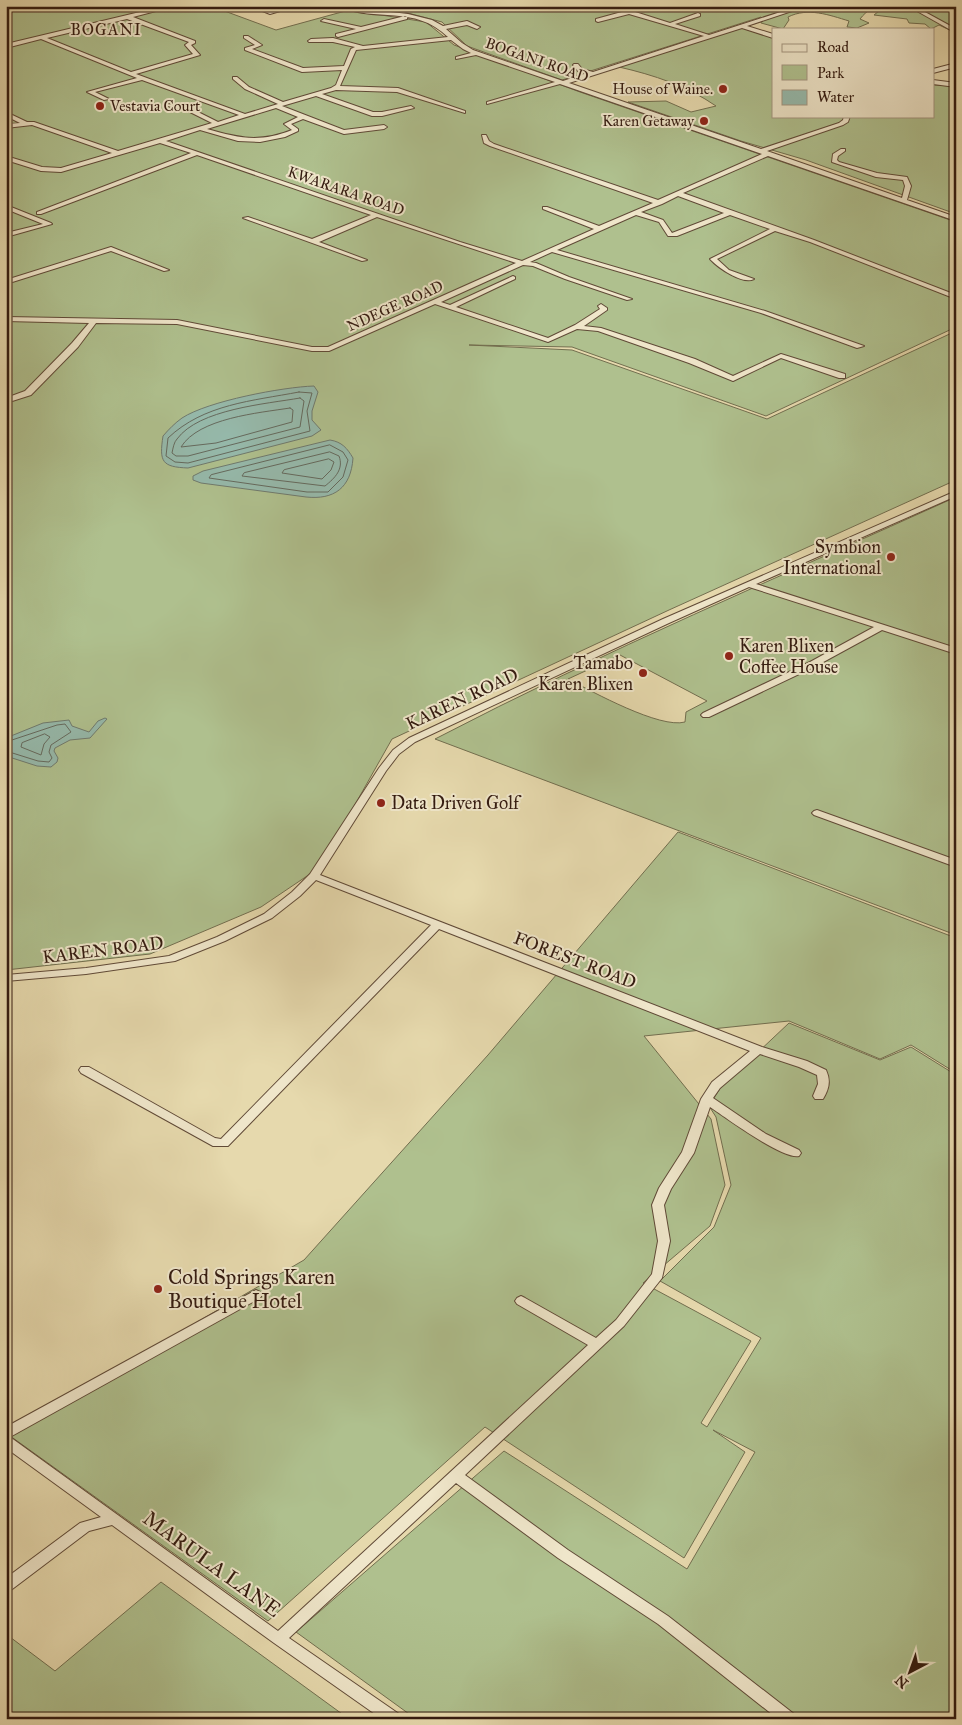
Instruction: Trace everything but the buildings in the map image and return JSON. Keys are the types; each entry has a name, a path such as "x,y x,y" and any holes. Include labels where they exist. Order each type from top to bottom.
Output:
{"street":[{"path":"6,46 173,6"},
{"path":"252,6 270,12 295,6"},
{"name":"BOGANI ROAD","path":"341,6 411,16 426,20 443,28 461,46 476,52 956,219"},
{"path":"489,103 593,73 805,6"},
{"path":"910,6 956,31"},
{"path":"598,20 628,12 708,36"},
{"path":"671,24 698,15"},
{"path":"338,35 411,16"},
{"path":"128,17 193,42 188,45 197,55 132,73"},
{"path":"324,21 360,29"},
{"path":"443,28 467,23 477,27"},
{"path":"741,26 772,36"},
{"path":"246,37 259,45 247,49 293,68 311,70 346,68"},
{"path":"6,38 21,43"},
{"path":"42,38 142,78 246,116"},
{"path":"336,88 354,49 452,38"},
{"path":"311,41 333,40 361,47"},
{"path":"458,58 476,52"},
{"path":"576,64 580,70 593,73"},
{"path":"934,76 956,65"},
{"path":"934,77 948,81"},
{"path":"934,77 956,85"},
{"path":"106,99 90,92 142,78"},
{"path":"235,78 247,88 280,105 303,116 347,132 384,127"},
{"path":"6,158 53,171 202,129 336,88 398,90 463,112"},
{"path":"317,94 372,114 382,114 411,108"},
{"path":"168,105 186,108 218,124"},
{"path":"6,114 118,153"},
{"path":"202,129 242,141 260,142 295,131 287,124 303,116"},
{"name":"NDEGE ROAD","path":"6,319 177,322 324,350 660,203 766,152 840,124 846,121 846,118"},
{"path":"6,126 25,122"},
{"path":"484,136 486,142 492,145 660,203"},
{"name":"KWARARA ROAD","path":"161,141 377,215 523,263 534,264 567,278 629,299"},
{"path":"843,150 834,155 834,161 837,163 876,175 905,178 908,186 904,201"},
{"path":"39,212 198,153"},
{"path":"679,194 812,240 956,297"},
{"path":"6,207 49,224 6,235"},
{"path":"545,208 600,229"},
{"path":"942,214 956,209"},
{"path":"637,213 661,222 670,235 675,235 731,212"},
{"path":"312,242 377,215"},
{"path":"246,218 364,260"},
{"path":"751,278 727,271 713,259 776,229"},
{"path":"6,282 66,261 111,249 166,270"},
{"path":"551,250 728,302 860,346"},
{"path":"450,307 513,278"},
{"path":"435,302 548,340 576,327 605,309 601,306"},
{"path":"6,401 28,393 75,345 95,320"},
{"path":"576,327 590,327 620,335 659,351 692,361 734,379 781,356 842,376"},
{"name":"KAREN ROAD","path":"6,978 86,972 171,959 221,940 268,916 296,894 314,876 382,770 396,752 408,742 666,621 956,493"},
{"path":"750,585 956,651"},
{"path":"706,715 813,664 881,627"},
{"path":"817,813 956,864"},
{"name":"FOREST ROAD","path":"314,876 758,1050 803,1064 822,1073 824,1084 819,1096"},
{"path":"84,1070 213,1142 224,1143 437,925"},
{"path":"279,1640 597,1344 636,1305 642,1294 658,1275 664,1241 658,1205 665,1188 688,1153 707,1099 716,1085 758,1050"},
{"path":"707,1099 762,1137 795,1153"},
{"path":"6,1434 256,1295"},
{"path":"521,1300 597,1344"},
{"name":"MARULA LANE","path":"6,1441 279,1640 394,1719"},
{"path":"456,1476 563,1554 663,1620 789,1719"},
{"path":"6,1586 85,1527 114,1519"}],"green space":[{"path":"6,6 211,6 276,30 349,10 426,22 454,45 580,92 956,222 956,327 766,416 572,347 469,345 572,350 767,419 956,331 956,480 669,610 392,739 322,863 310,874 261,907 150,954 6,970"},
{"path":"352,6 956,6 956,33 939,25 930,28 925,24 909,23 907,19 874,15 884,7 873,8 868,11 860,19 869,23 857,28 847,27 849,21 811,12 788,17 789,20 784,28 761,23 761,17 562,80 467,46 442,22 404,12"},
{"path":"742,28 772,38 772,118 934,118 934,85 956,86 956,214 806,160 741,141 628,102 666,101 691,112 716,106 670,82 619,67"},
{"path":"956,497 956,935 435,739 563,675","holes":["620,655 707,701 686,712 685,722 674,723 626,708 568,679"]},
{"path":"678,832 956,938 956,1073 911,1045 880,1059 789,1021 644,1036 711,1119 725,1185 710,1226 643,1283 751,1341 701,1423 707,1427 761,1338 660,1281 714,1227 731,1185 716,1117 709,1106 721,1087 789,1023 880,1060 911,1047 956,1075 956,1719 416,1719 296,1632 504,1451 687,1569 755,1452 713,1430 745,1452 684,1558 485,1427 268,1621 6,1433 304,1260 488,1055"},
{"path":"161,1582 349,1719 6,1719 6,1634 55,1671"}],"water":[{"path":"314,386 318,392 312,411 312,420 321,430 312,436 188,468 168,464 162,457 163,436 179,420 194,412 246,396"},
{"path":"330,440 344,446 353,458 349,477 345,484 333,494 306,497 201,483 193,480 193,476 203,471"},
{"path":"107,719 90,738 70,740 55,748 54,751 58,758 57,762 51,767 37,766 6,756 6,738 43,723 69,720 72,726 89,732 98,721"}],"place":[{"name":"House of Waine.","path":"723,89"},
{"name":"Vestavia Court","path":"100,106"},
{"name":"Karen Getaway","path":"704,121"},
{"name":"Symbion International","path":"891,557"},
{"name":"Karen Blixen Coffee House","path":"729,656"},
{"name":"Tamabo Karen Blixen","path":"643,673"},
{"name":"Data Driven Golf","path":"381,803"},
{"name":"Cold Springs Karen Boutique Hotel","path":"158,1289"}],"district":[{"name":"BOGANI","path":"106,29"}]}
